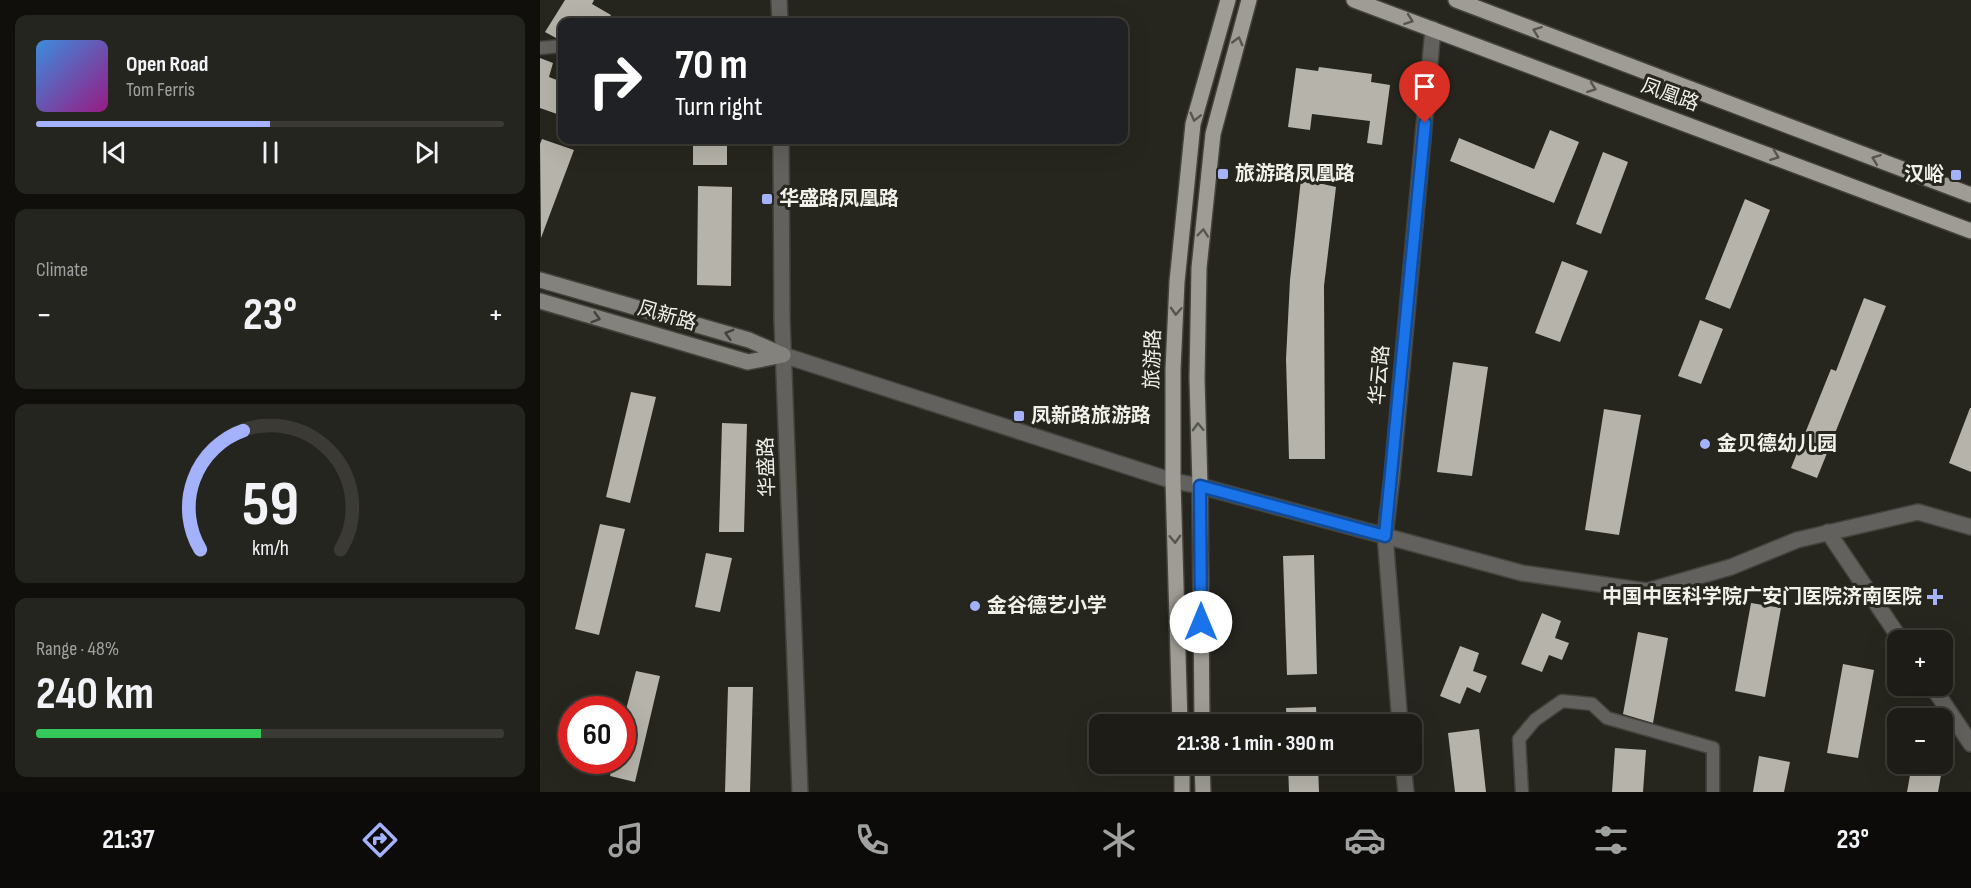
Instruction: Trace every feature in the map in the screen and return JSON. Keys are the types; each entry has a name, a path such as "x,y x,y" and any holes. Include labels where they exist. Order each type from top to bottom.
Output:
{"main road":[{"name":"旅游路","path":"1180,714 1173,481 1173,369 1178,282 1193,124 1228,0"},
{"path":"1202,714 1197,379 1199,268 1213,134 1249,0"},
{"name":"凤凰路","path":"1354,0 1971,231"},
{"name":"凤凰路","path":"1456,0 1971,195"},
{"path":"540,280 749,340 783,354"},
{"name":"凤新路","path":"540,301 748,362 783,354"},
{"path":"1182,774 1182,792"},
{"path":"1202,774 1203,792"}],"street":[{"path":"779,0 780,18"},
{"name":"华云路","path":"1399,714 1385,536 1433,29"},
{"path":"540,48 558,46"},
{"name":"华盛路","path":"781,144 783,354 800,792"},
{"path":"783,354 1173,481 1200,486 1522,573 1647,591 1731,567 1797,540 1918,512 1971,526"},
{"path":"1828,532 1894,630"},
{"path":"1939,696 1971,744"},
{"path":"1522,792 1519,739 1535,720 1562,701 1592,704 1606,718 1713,748 1713,792"},
{"path":"1404,774 1406,792"}],"building":[{"path":"565,0 594,0 592,4 611,15 609,18 558,18 558,38 545,32"},
{"path":"540,58 553,63 549,77 558,80 558,111 557,114 540,108"},
{"path":"1319,67 1372,74 1371,82 1390,85 1382,145 1367,143 1370,121 1312,114 1310,130 1288,127 1296,68 1318,71"},
{"path":"1550,130 1579,142 1554,203 1450,161 1459,138 1534,169"},
{"path":"542,139 574,150 541,238 540,144"},
{"path":"693,144 727,144 727,165 693,165"},
{"path":"1603,152 1628,162 1601,234 1576,224"},
{"path":"1301,179 1336,187 1324,286 1325,459 1289,459 1286,359 1290,280"},
{"path":"698,186 732,187 731,286 697,285"},
{"path":"1745,199 1770,210 1730,309 1705,299"},
{"path":"1562,261 1588,271 1560,342 1535,333"},
{"path":"1864,298 1886,306 1817,478 1791,468 1831,369 1836,371"},
{"path":"1700,320 1723,329 1701,384 1678,376"},
{"path":"1453,362 1488,367 1472,476 1437,472"},
{"path":"631,392 656,397 630,503 606,497"},
{"path":"1971,408 1971,472 1949,463"},
{"path":"1604,409 1641,415 1619,535 1585,530"},
{"path":"722,423 747,424 744,532 719,532"},
{"path":"600,524 625,529 599,635 575,629"},
{"path":"706,553 732,558 720,612 695,607"},
{"path":"1314,555 1317,674 1287,675 1283,556"},
{"path":"1751,603 1781,608 1765,697 1735,691"},
{"path":"1542,613 1561,621 1555,638 1569,643 1562,660 1549,655 1542,672 1521,664"},
{"path":"1638,632 1668,638 1653,723 1623,714"},
{"path":"1460,646 1479,653 1473,671 1487,676 1480,693 1467,687 1460,704 1440,696"},
{"path":"1843,664 1874,670 1858,758 1827,753"},
{"path":"636,671 660,676 635,782 610,776 610,774 636,774 636,696 630,696"},
{"path":"728,687 753,687 750,792 725,792"},
{"path":"1316,707 1316,714 1286,714 1286,708"},
{"path":"1479,729 1486,792 1455,792 1448,733"},
{"path":"1615,748 1646,750 1643,792 1612,792"},
{"path":"1759,756 1790,762 1784,792 1753,792"},
{"path":"1288,774 1318,774 1319,792 1289,792"},
{"path":"1910,774 1941,774 1938,792 1907,792"}],"place":[{"name":"旅游路凤凰路","path":"1223,174"},
{"name":"汉峪","path":"1956,175"},
{"name":"华盛路凤凰路","path":"767,199"},
{"name":"凤新路旅游路","path":"1019,416"},
{"name":"金贝德幼儿园","path":"1705,444"},
{"name":"中国中医科学院广安门医院济南医院","path":"1935,597"},
{"name":"金谷德艺小学","path":"975,606"}],"route":[{"path":"1201,622 1200,486 1385,536 1425,123"}]}
